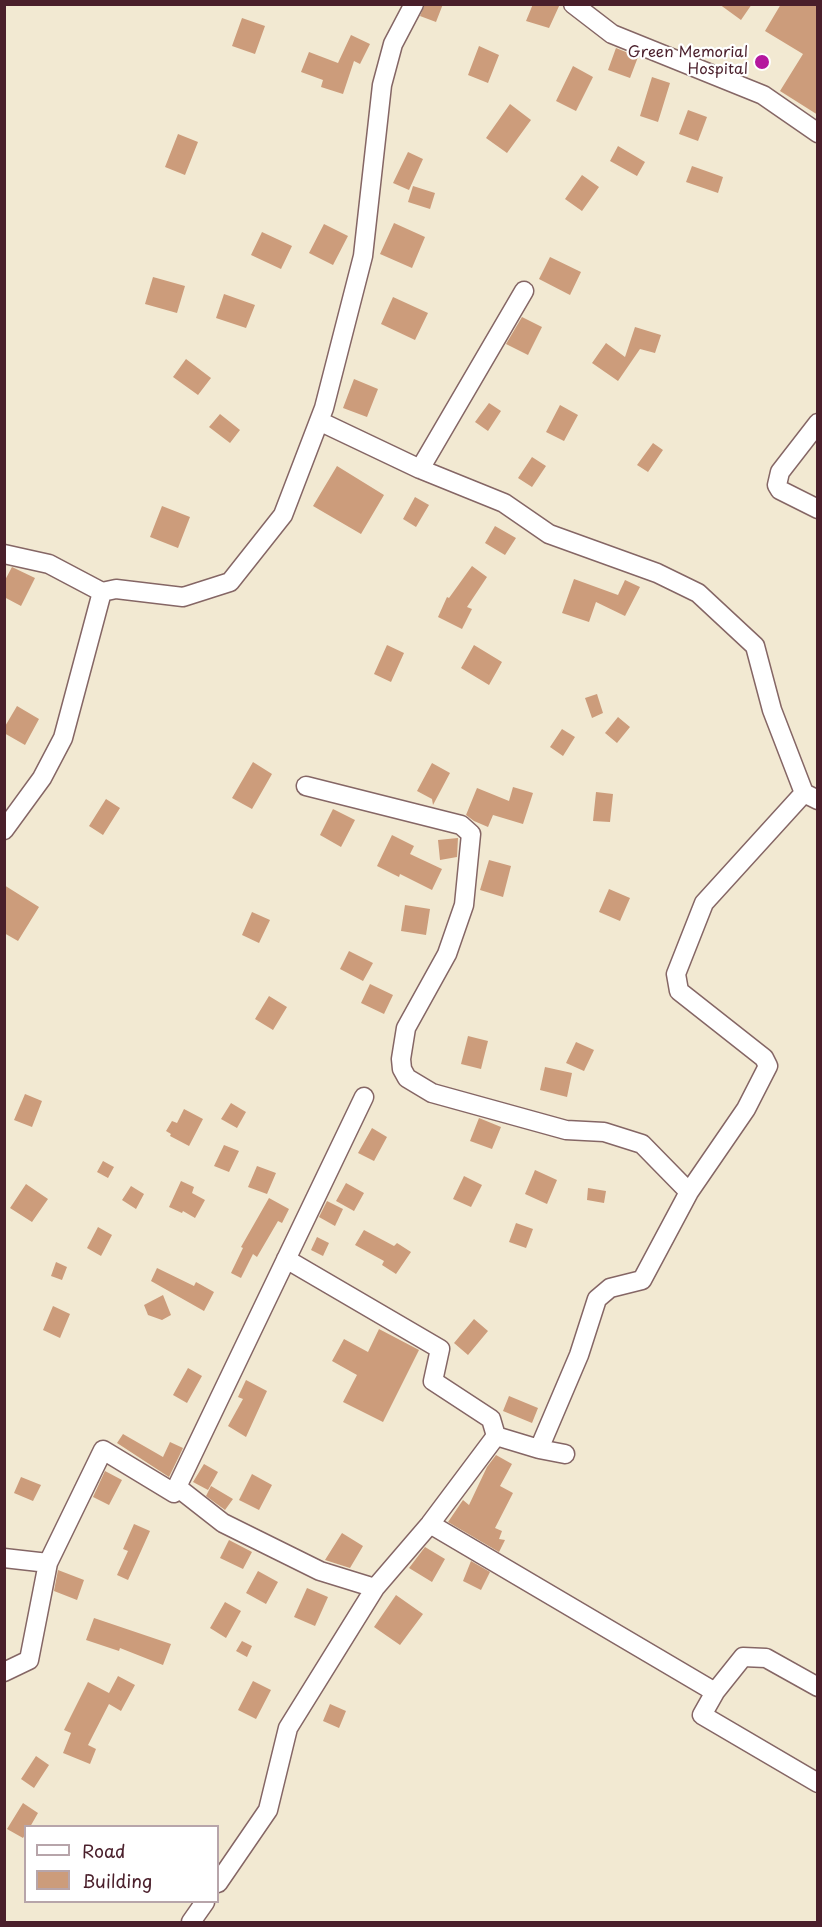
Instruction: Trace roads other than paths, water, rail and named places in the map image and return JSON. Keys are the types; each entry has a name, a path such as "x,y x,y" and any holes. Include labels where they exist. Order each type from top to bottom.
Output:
{"street":[{"path":"4,554 49,564 102,592 116,589 183,597 230,582 283,515 324,408 363,256 382,85 393,44 414,4"},
{"path":"573,4 612,34 763,94 818,133"},
{"path":"420,469 524,291"},
{"path":"319,421 420,469 504,503 549,534 657,573 698,593 755,646 772,710 811,796 705,903 676,974 679,991 764,1058 768,1066 746,1110 689,1192 642,1280 610,1288 597,1299 579,1355 539,1449"},
{"path":"818,423 780,472 777,485 780,490 818,509"},
{"path":"4,830 42,778 63,738 102,592"},
{"path":"306,786 461,825 471,834 464,905 447,954 406,1028 401,1059 402,1069 407,1078 432,1093 566,1130 604,1131 642,1144 689,1192"},
{"path":"4,1672 29,1660 48,1563 103,1450 174,1493 364,1097"},
{"path":"286,1259 440,1349 433,1381 492,1419 496,1436"},
{"path":"496,1436 565,1454"},
{"path":"219,1882 268,1810 288,1728 375,1588 430,1524 496,1436"},
{"path":"177,1487 223,1523 320,1571 375,1588"},
{"path":"430,1524 716,1692"},
{"path":"4,1558 48,1563"},
{"path":"818,1687 766,1658 743,1657 716,1692 702,1715 818,1783"},
{"path":"191,1923 204,1903"}],"place":[{"name":"Green Memorial Hospital","path":"762,62"}]}
